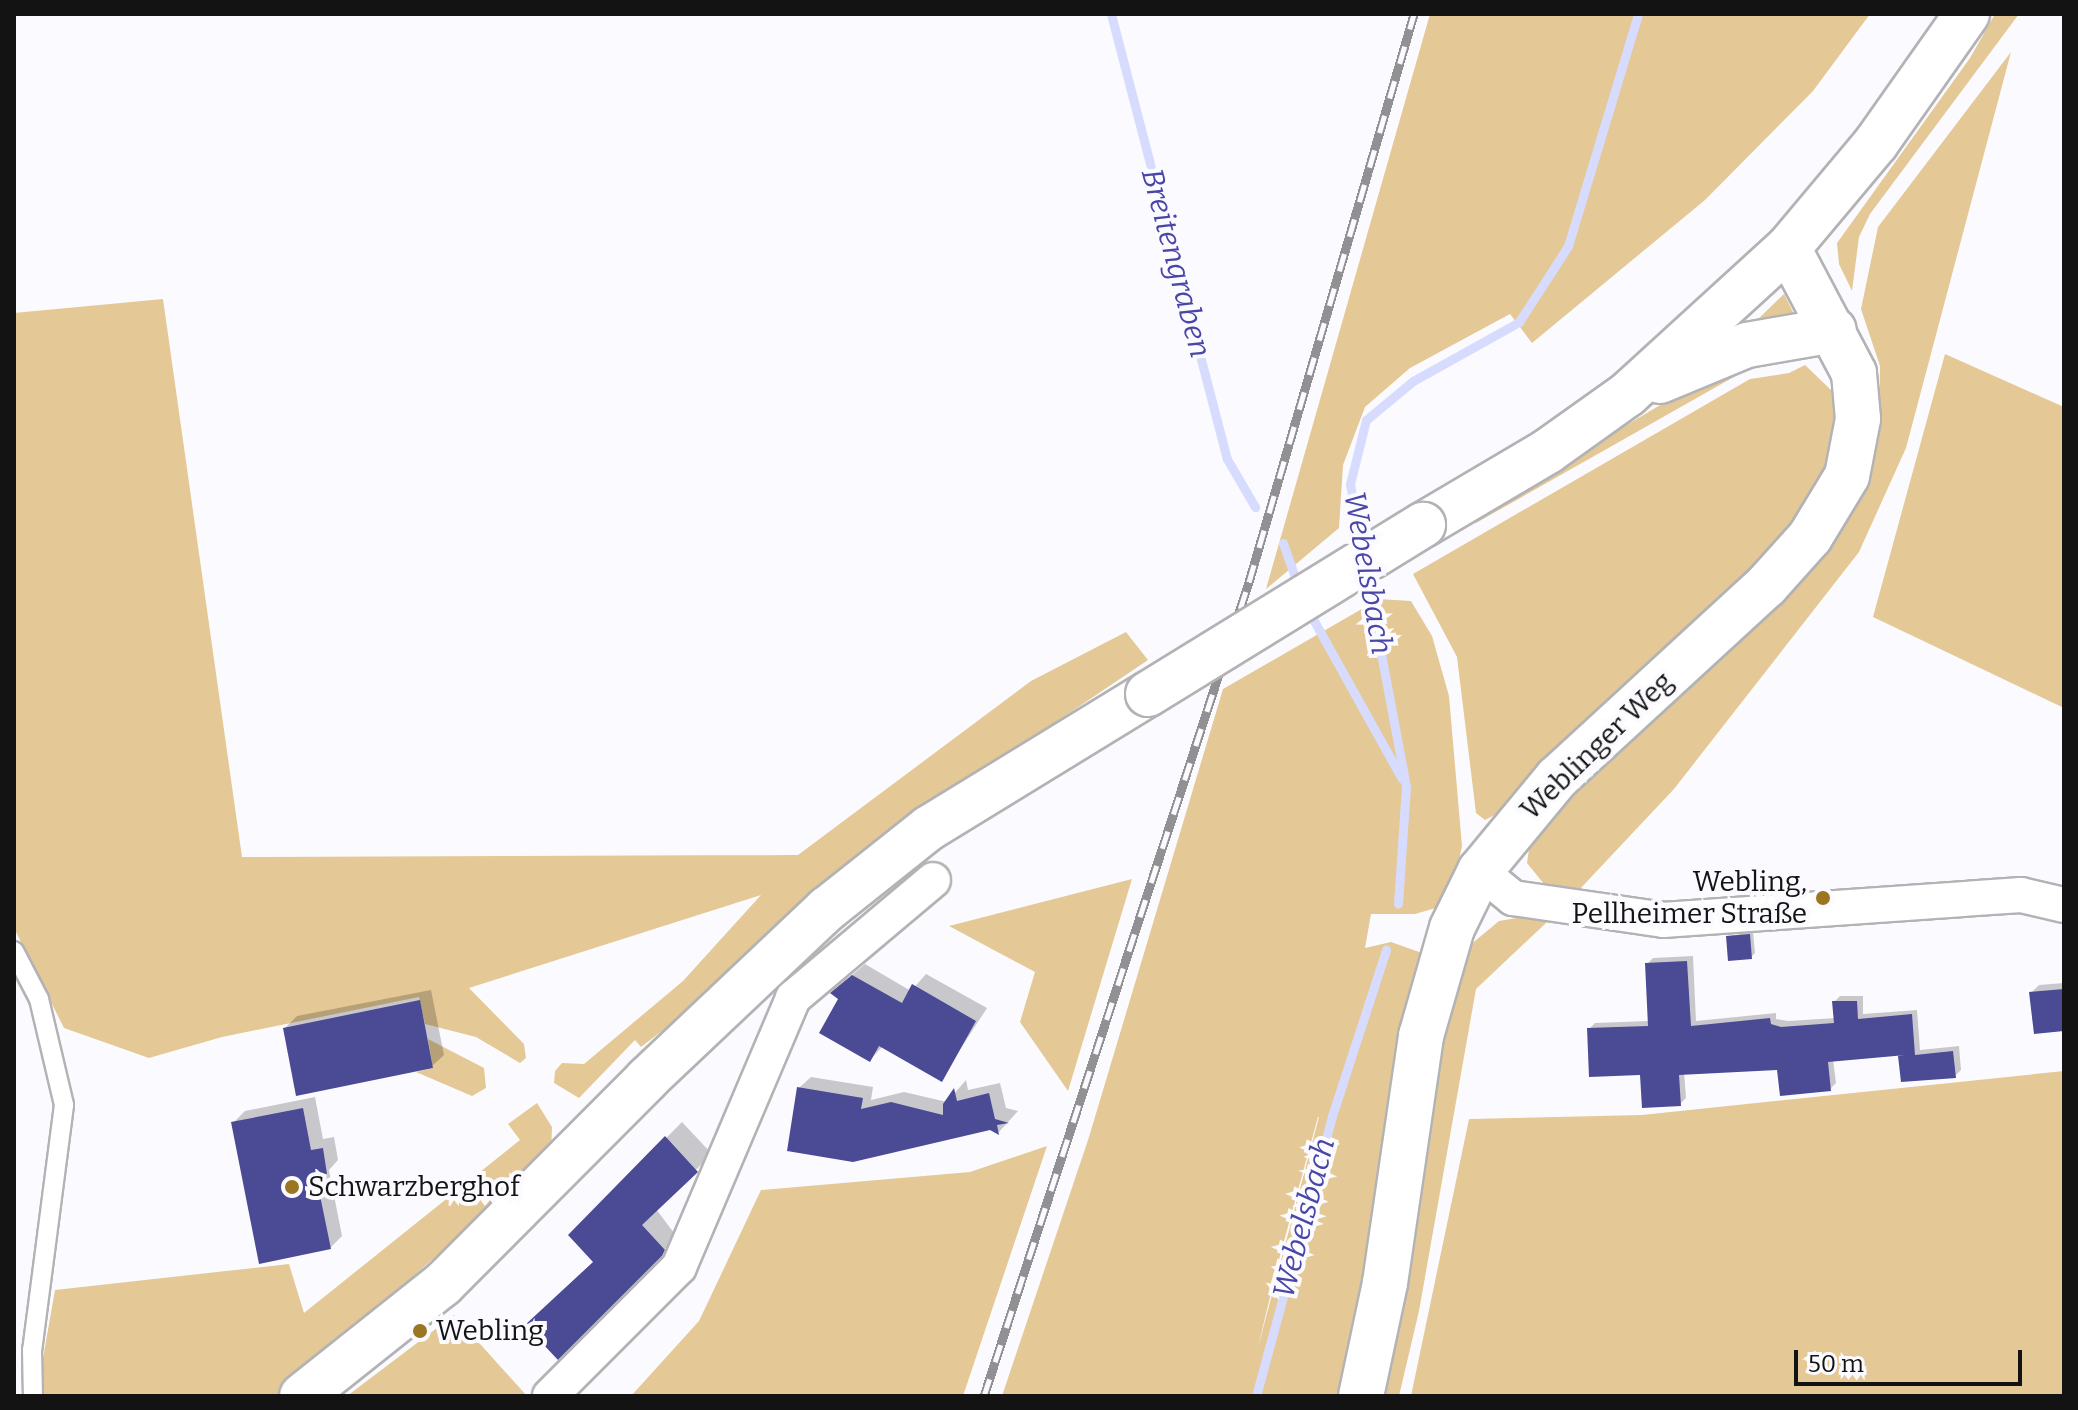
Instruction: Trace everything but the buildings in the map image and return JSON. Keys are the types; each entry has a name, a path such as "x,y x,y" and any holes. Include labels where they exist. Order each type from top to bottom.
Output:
{"main road":[{"path":"302,1396 443,1284 827,909 929,828 1548,451 1628,394 1788,248 1876,143 1967,14"},
{"name":"Weblinger Weg","path":"1361,1396 1385,1283 1421,1036 1452,928 1480,871 1557,778 1766,586 1823,517 1847,476 1858,419 1854,373 1788,248"},
{"path":"1628,394 1747,345 1834,330"}],"street":[{"path":"1480,871 1513,898 1663,920 2021,895 2064,905"},
{"path":"550,1396 679,1267 793,998 933,880"}],"lane":[{"path":"14,951 39,999 64,1105 32,1350 33,1396"}],"shaded area":[{"path":"1430,14 1870,14 1813,91 1705,200 1532,343 1510,314 1410,368 1365,407 1343,465 1339,528 1266,589"},
{"path":"1995,14 2019,14 1870,214 1859,237 1852,291 1839,264 1837,243 1970,58"},
{"path":"2011,52 1906,448 1859,552 1674,789 1579,890 1544,884 1527,863 1530,842 1562,797 1856,499 1879,434 1880,366 1861,309 1878,227"},
{"path":"1784,294 1803,332 1753,324"},
{"path":"163,299 242,857 798,855 1031,681 1126,632 1148,660 924,811 718,988 641,1047 635,1040 579,1098 554,1083 555,1071 562,1063 584,1064 683,981 761,895 469,988 524,1044 526,1058 520,1063 476,1037 425,1024 419,997 222,1037 149,1058 64,1028 14,928 14,313"},
{"path":"1945,354 2064,407 2064,708 1873,617"},
{"path":"1737,359 1755,365 1476,523 1473,517"},
{"path":"1805,365 1831,390 1837,433 1824,480 1773,553 1508,808 1485,820 1476,813 1457,657 1413,574 1750,379 1789,373"},
{"path":"1379,599 1411,601 1432,636 1449,696 1462,846 1454,884 1439,907 1415,914 1371,914 1365,948 1391,942 1422,953 1344,1396 1002,1396 1089,1137 1223,689","holes":["1319,1117 1257,1351 1280,1256"]},
{"path":"1132,879 1068,1091 1020,1022 1035,972 949,926"},
{"path":"1523,917 1547,922 1476,989 1419,1311 1399,1396 1381,1396 1443,1020 1463,951 1499,921"},
{"path":"428,1039 484,1068 486,1088 472,1096 416,1072 433,1068"},
{"path":"2064,1071 2064,1396 1411,1396 1469,1119 1642,1115"},
{"path":"537,1103 552,1127 551,1153 281,1395 44,1396 43,1358 55,1290 289,1264 304,1313 520,1140 508,1124"},
{"path":"1047,1146 963,1396 631,1396 699,1321 761,1190 970,1172"},
{"path":"454,1315 527,1396 347,1396"}],"waterway":[{"name":"Breitengraben","path":"1111,14 1227,459 1255,507"},
{"name":"Webelsbach","path":"1362,550 1350,484 1366,420 1413,381 1519,322 1568,246 1638,14"},
{"name":"Breitengraben","path":"1283,543 1299,589"},
{"name":"Webelsbach","path":"1366,573 1406,786 1398,904"},
{"name":"Breitengraben","path":"1308,610 1402,779"},
{"name":"Webelsbach","path":"1256,1396 1332,1116 1386,950"}],"railway":[{"path":"984,1396 1249,582 1414,14"}],"place":[{"name":"Webling, Pellheimer Straße","path":"1823,898"},
{"name":"Schwarzberghof","path":"292,1187"},
{"name":"Webling","path":"420,1331"}]}
